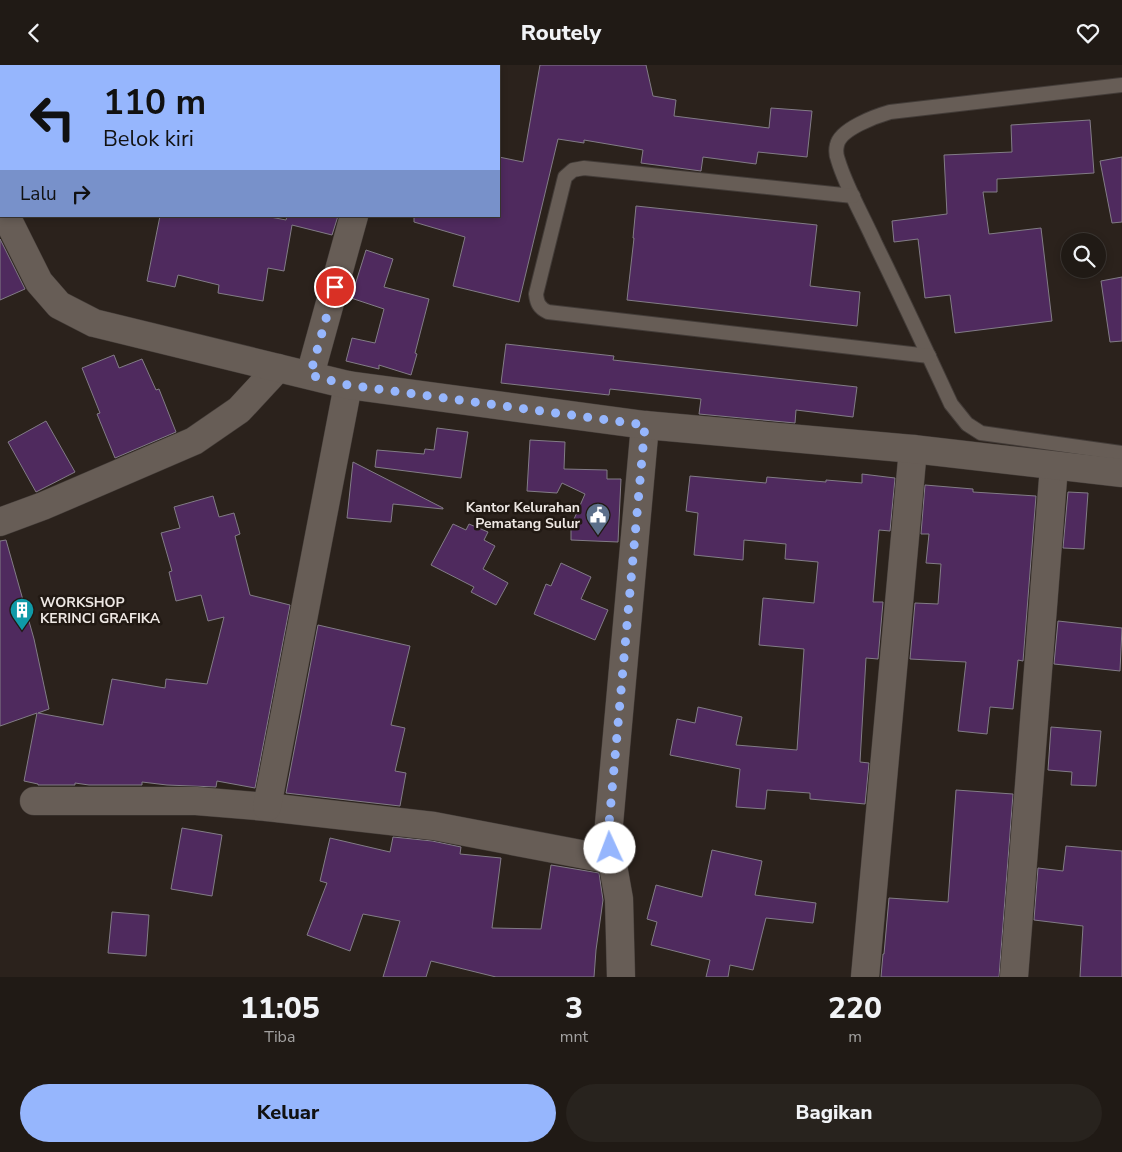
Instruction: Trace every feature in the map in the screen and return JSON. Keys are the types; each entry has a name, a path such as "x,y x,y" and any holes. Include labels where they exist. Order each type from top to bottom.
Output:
{"street":[{"path":"6,217 39,282 59,305 94,323 348,385 645,425 913,449 1122,473"},
{"path":"310,375 354,217"},
{"path":"0,522 43,506 194,441 239,410 278,368"},
{"path":"266,807 348,385"},
{"path":"621,977 619,899 608,835 645,425"},
{"path":"865,977 913,449"},
{"path":"1014,977 1054,466"},
{"path":"34,801 196,801 266,807 434,826 612,861"}],"lane":[{"path":"1122,85 890,112 850,129 837,143 838,160 853,196 955,411 967,424 981,433 1122,453"},
{"path":"853,196 584,168 572,170 565,177 536,294 536,301 542,310 548,313 929,356"}],"building":[{"path":"540,65 646,65 653,96 676,100 674,116 769,128 771,108 812,111 807,157 758,152 756,164 703,157 701,171 641,163 643,150 584,140 584,143 558,139 519,302 453,286 465,237 414,222 414,217 500,217 500,157 523,162"},
{"path":"1090,120 1094,173 997,179 997,192 983,192 989,234 1041,228 1052,321 955,333 950,295 925,298 918,239 894,242 892,221 947,214 944,155 1012,152 1011,125"},
{"path":"1122,157 1122,222 1112,223 1100,161"},
{"path":"636,206 817,225 810,286 860,292 857,326 627,300"},
{"path":"160,217 270,217 286,220 287,217 338,217 332,235 292,225 284,271 268,268 263,301 218,293 219,285 178,275 175,287 147,281"},
{"path":"0,239 25,289 0,300"},
{"path":"366,250 393,259 384,287 429,299 411,375 379,365 379,369 346,361 352,338 375,343 384,309 351,298"},
{"path":"1122,277 1122,341 1110,342 1101,281"},
{"path":"506,344 614,356 613,360 857,387 853,417 796,410 795,423 699,414 701,399 610,389 609,395 501,383"},
{"path":"114,355 119,368 142,359 156,390 159,389 176,432 115,458 97,414 100,413 82,368"},
{"path":"46,421 75,472 36,492 8,442"},
{"path":"437,428 468,432 461,478 375,467 377,450 424,454 425,449 434,450"},
{"path":"530,440 565,442 564,469 607,470 607,479 621,479 618,542 571,540 571,526 585,494 562,483 557,493 527,491"},
{"path":"353,462 443,509 393,504 391,522 347,518"},
{"path":"862,474 895,478 890,531 879,530 873,602 883,602 878,659 866,658 860,762 869,763 865,804 810,799 810,793 767,790 765,809 736,807 740,769 670,755 677,719 695,723 698,707 742,717 736,745 797,750 804,649 759,645 763,598 814,603 818,562 785,559 786,544 744,540 743,560 694,555 698,513 686,511 690,476 766,483 767,477 862,483"},
{"path":"925,485 973,489 973,492 1036,496 1023,661 1018,660 1013,709 990,707 987,734 958,731 966,662 910,659 915,603 938,604 941,564 926,563 929,534 921,534"},
{"path":"1068,492 1088,493 1084,549 1063,548"},
{"path":"213,496 219,517 234,513 240,534 235,536 250,595 290,605 255,788 217,781 216,787 142,782 142,785 89,785 75,783 75,785 38,785 24,781 37,713 0,726 0,541 6,540 34,639 49,709 38,713 103,725 112,679 165,688 166,679 207,684 224,617 208,621 201,595 176,601 169,572 172,571 161,533 180,528 174,507"},
{"path":"453,524 466,530 469,524 488,532 484,540 495,546 483,569 508,583 496,605 471,592 474,587 431,565"},
{"path":"561,563 591,577 581,599 608,610 595,640 534,614 546,584 551,586"},
{"path":"1058,621 1122,628 1120,671 1054,664"},
{"path":"318,625 410,646 391,725 405,728 395,771 406,773 400,806 286,793"},
{"path":"1051,727 1101,731 1096,786 1071,785 1072,772 1048,770"},
{"path":"956,790 1013,794 999,977 881,977 889,898 948,902"},
{"path":"182,828 222,835 212,896 171,889"},
{"path":"393,837 432,841 461,847 460,854 501,858 492,928 541,929 551,865 599,873 603,900 594,977 496,977 431,961 426,977 383,977 400,921 363,914 350,951 307,935 327,883 320,881 330,838 390,852"},
{"path":"1066,846 1122,851 1122,977 1080,977 1083,926 1034,920 1038,868 1063,871"},
{"path":"712,850 762,861 755,895 816,903 813,923 766,918 753,970 730,965 728,977 706,977 710,960 651,945 657,922 647,919 656,885 702,897"},
{"path":"112,912 149,915 146,956 108,953"}],"place":[{"name":"Kantor Kelurahan Pematang Sulur","path":"598,536"},
{"name":"WORKSHOP KERINCI GRAFIKA","path":"22,631"}],"route":[{"path":"335,287 310,375 348,385 645,425 608,835 610,848"}]}
